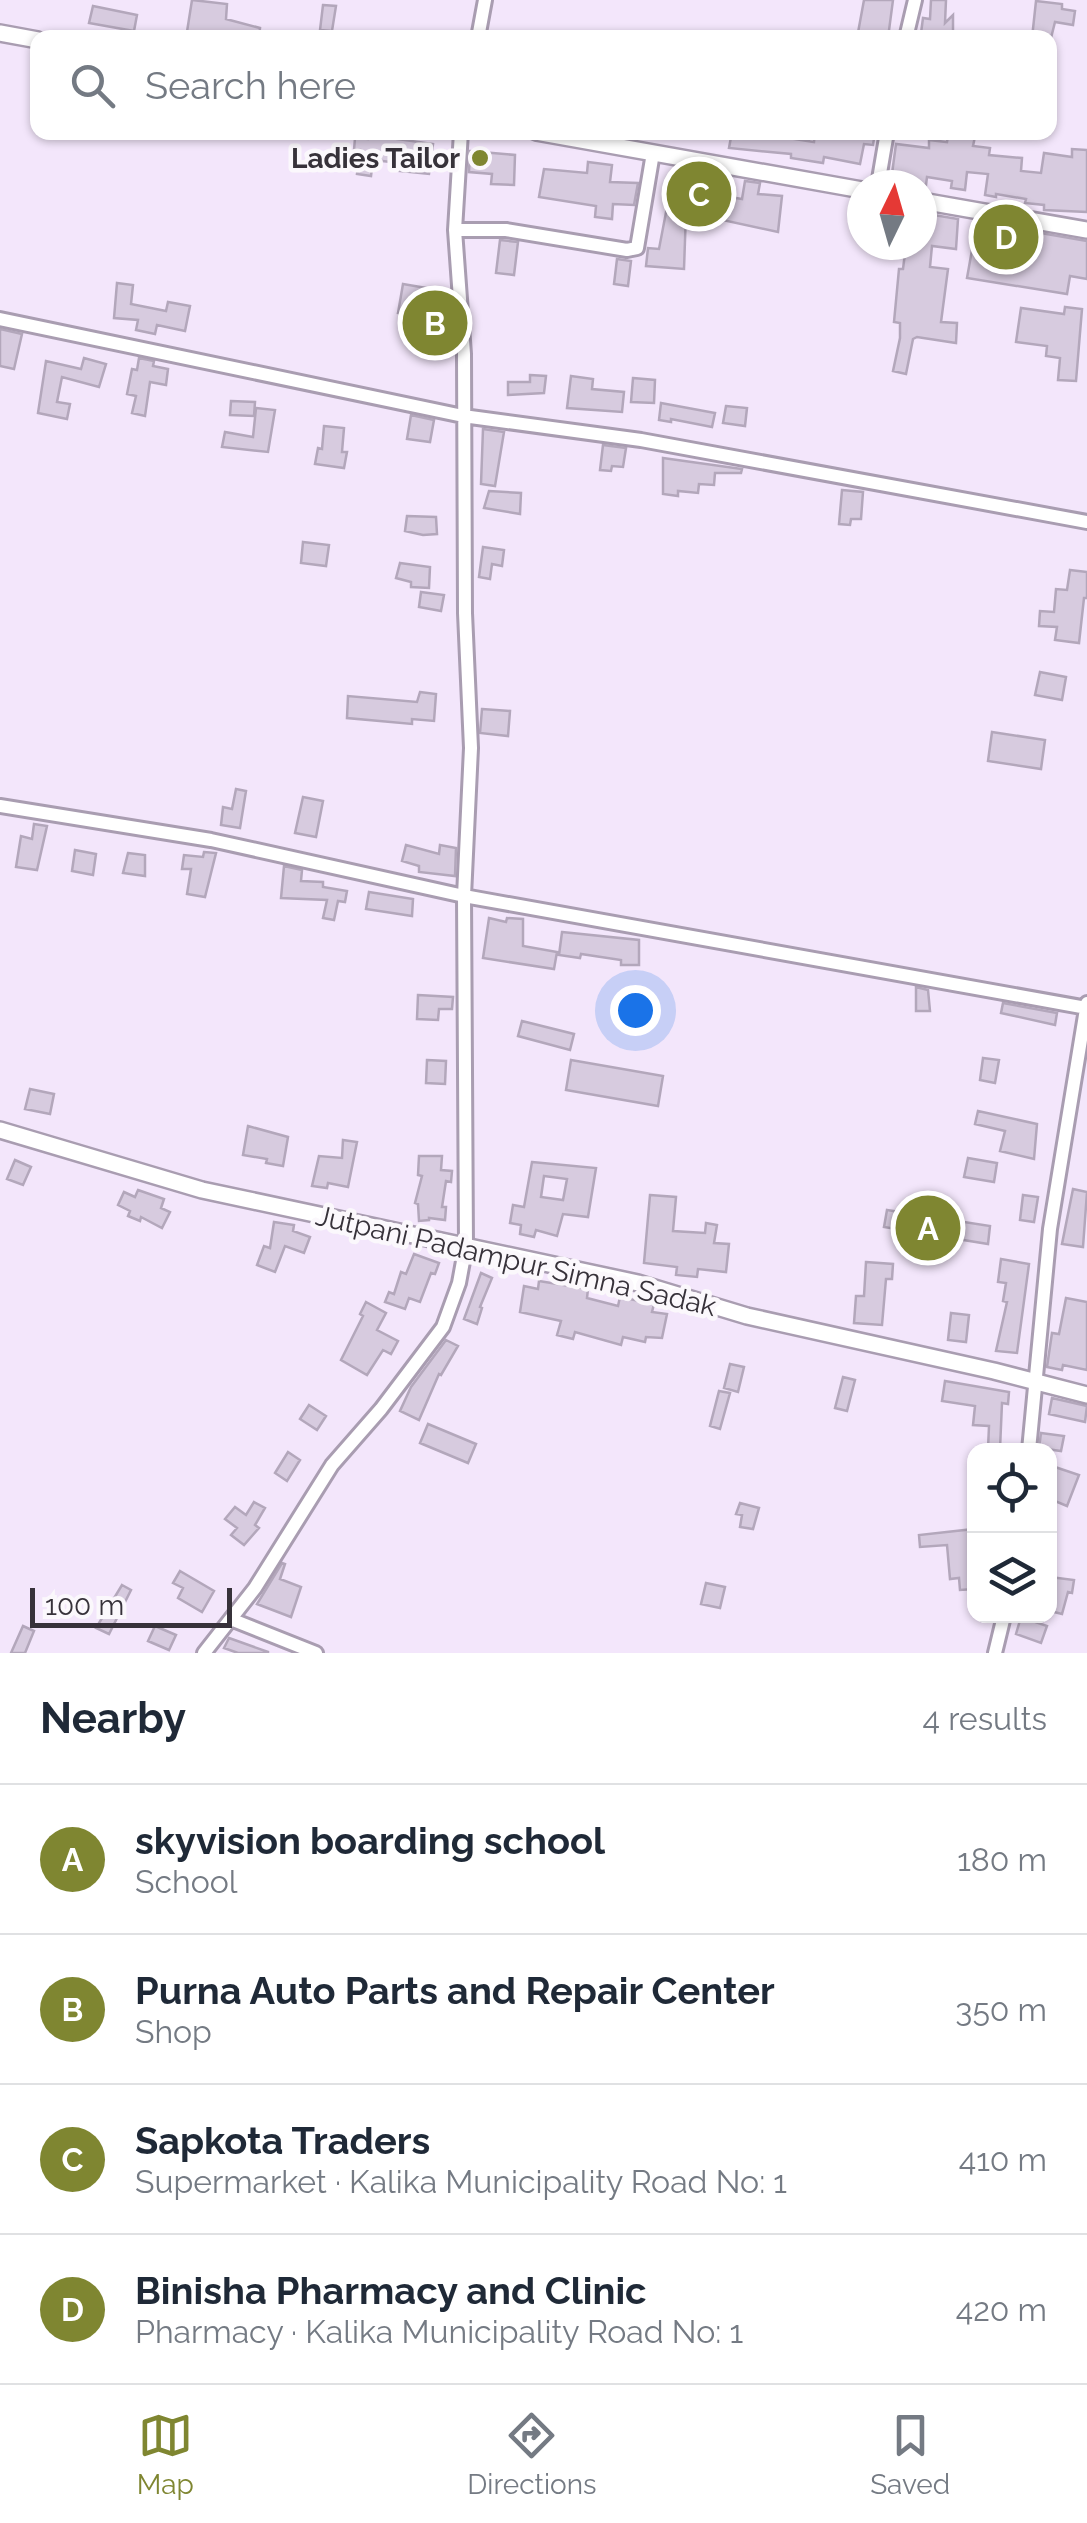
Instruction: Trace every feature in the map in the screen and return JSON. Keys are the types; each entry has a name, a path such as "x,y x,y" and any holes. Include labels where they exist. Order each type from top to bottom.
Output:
{"street":[{"path":"479,30 485,0"},
{"path":"908,30 915,0"},
{"path":"0,32 30,38"},
{"path":"204,1653 233,1620 332,1466 444,1327 466,1245 464,896 472,748 466,613 464,354 455,230 461,140"},
{"path":"581,140 847,187"},
{"path":"881,170 886,140"},
{"path":"455,230 506,230 627,250 637,248 653,153"},
{"path":"937,204 1087,230"},
{"path":"0,320 463,416 641,440 1087,522"},
{"path":"0,806 211,840 464,896 1087,1006 1050,1229 1029,1443"},
{"name":"Jutpani Padampur Simna Sadak","path":"0,1130 202,1190 638,1283 748,1316 1087,1395"},
{"path":"233,1620 316,1653"},
{"path":"995,1653 1002,1623"}],"building":[{"path":"192,0 227,4 226,19 260,28 260,30 187,30"},
{"path":"864,0 893,0 889,30 858,30"},
{"path":"931,0 946,0 945,23 953,15 953,30 921,30 923,18 930,19"},
{"path":"1036,1 1062,4 1062,9 1075,11 1073,25 1055,22 1053,30 1033,30"},
{"path":"323,5 336,6 332,30 320,30"},
{"path":"93,6 137,15 134,30 89,23"},
{"path":"355,140 433,144 429,174 399,171 400,163 373,160 371,176 357,174 360,150 354,150"},
{"path":"730,140 874,140 873,145 864,144 860,164 824,157 823,163 791,158 791,154 729,148"},
{"path":"929,140 974,140 973,146 990,148 989,155 1022,158 1021,171 1041,173 1044,153 1072,157 1072,149 1087,150 1087,212 1044,210 1044,205 1025,203 1026,199 985,195 988,174 967,172 965,190 951,188 952,181 937,179 937,170 892,170 896,144 929,148"},
{"path":"470,151 515,155 514,185 491,184 492,174 469,172"},
{"path":"588,162 612,165 610,182 638,183 634,205 613,204 612,219 595,217 596,206 539,197 544,169 587,173"},
{"path":"672,181 713,188 712,194 742,199 745,181 760,183 758,194 782,196 778,232 686,212 684,269 646,266 648,248 659,249"},
{"path":"937,216 958,219 956,249 937,247"},
{"path":"977,222 1087,241 1087,279 1070,276 1067,294 967,278"},
{"path":"500,240 518,242 514,275 496,273"},
{"path":"617,259 631,261 628,286 614,284"},
{"path":"904,260 931,260 930,267 948,269 941,322 957,323 956,343 913,339 906,374 893,371 900,338 900,323 894,322 899,269 903,269"},
{"path":"117,283 133,285 131,304 166,311 168,302 190,306 185,331 157,325 155,334 136,330 138,320 114,318"},
{"path":"403,284 444,291 439,320 398,313"},
{"path":"1065,307 1082,309 1076,381 1058,380 1060,358 1046,356 1047,346 1016,342 1021,308 1064,314"},
{"path":"0,329 22,334 14,369 0,366"},
{"path":"84,358 106,364 99,387 62,377 57,402 70,404 67,419 38,413 46,361 81,369"},
{"path":"139,358 168,369 166,385 150,382 145,416 132,413 136,396 127,394 132,369 137,370"},
{"path":"530,375 546,376 544,393 508,395 508,382 530,382"},
{"path":"571,376 593,379 592,389 624,392 622,412 567,408"},
{"path":"633,378 655,380 654,403 631,402"},
{"path":"231,401 255,402 254,416 230,415"},
{"path":"661,403 715,413 712,427 659,420"},
{"path":"726,406 747,408 745,426 723,423"},
{"path":"256,408 275,410 268,452 222,447 225,432 253,437"},
{"path":"411,415 434,420 430,442 407,439"},
{"path":"324,426 344,428 344,468 315,464 318,448 322,449"},
{"path":"483,429 504,432 495,486 481,484"},
{"path":"603,445 626,448 623,467 600,470"},
{"path":"663,458 742,469 741,473 715,473 714,485 699,484 698,493 663,494"},
{"path":"842,490 863,492 861,519 851,519 850,525 839,524"},
{"path":"489,491 521,493 520,514 484,508"},
{"path":"407,516 436,517 437,534 405,531"},
{"path":"303,542 329,545 326,566 301,563"},
{"path":"483,547 504,550 502,566 492,564 490,579 479,577"},
{"path":"400,563 430,567 429,588 411,587 411,582 396,578"},
{"path":"1070,570 1087,572 1079,643 1055,640 1057,627 1039,626 1040,611 1054,612 1056,589 1067,590"},
{"path":"421,592 444,595 441,611 419,607"},
{"path":"1040,672 1066,677 1062,700 1035,695"},
{"path":"420,692 436,694 434,721 412,719 412,724 347,718 348,696 417,702"},
{"path":"482,709 510,711 508,736 480,733"},
{"path":"992,732 1045,740 1041,769 988,761"},
{"path":"236,789 246,791 240,828 221,825 223,807 232,809"},
{"path":"303,797 323,801 316,837 295,833"},
{"path":"34,824 47,826 37,870 16,867 21,836 32,839"},
{"path":"406,845 439,854 440,845 456,848 455,876 419,872 419,866 402,861"},
{"path":"75,850 96,854 93,875 72,871"},
{"path":"204,852 216,853 205,897 187,894 191,869 182,869 184,855 203,857"},
{"path":"128,853 145,855 145,876 123,873"},
{"path":"284,866 302,870 301,881 323,882 323,887 347,891 345,902 338,901 334,920 323,918 327,900 281,898"},
{"path":"369,892 413,899 412,916 366,909"},
{"path":"489,918 506,922 507,918 523,919 523,946 557,952 554,969 483,958"},
{"path":"562,932 639,940 639,965 621,965 621,960 581,954 580,958 559,955"},
{"path":"916,987 928,990 930,1011 916,1011"},
{"path":"418,995 453,997 452,1009 439,1009 438,1020 417,1019"},
{"path":"1003,1003 1057,1013 1055,1025 1001,1013"},
{"path":"522,1021 574,1034 570,1050 518,1036"},
{"path":"983,1058 999,1060 995,1083 980,1080"},
{"path":"427,1060 446,1061 445,1084 426,1083"},
{"path":"571,1060 663,1076 658,1106 566,1090"},
{"path":"30,1089 54,1094 50,1114 25,1109"},
{"path":"978,1111 1037,1124 1034,1159 1000,1151 1005,1131 975,1124"},
{"path":"248,1126 288,1137 283,1166 243,1155"},
{"path":"343,1140 357,1142 348,1187 328,1183 327,1188 312,1186 319,1156 342,1158"},
{"path":"419,1156 442,1156 441,1170 452,1171 451,1182 446,1181 442,1207 446,1207 445,1220 419,1221 415,1203 422,1176 418,1175"},
{"path":"968,1158 997,1163 994,1182 964,1177"},
{"path":"15,1160 31,1167 23,1185 7,1179"},
{"path":"532,1162 596,1168 588,1217 563,1214 557,1236 536,1230 534,1237 520,1234 521,1225 510,1223 513,1205 524,1207","holes":["544,1176 567,1179 563,1200 541,1197"]},
{"path":"1073,1189 1087,1192 1083,1247 1062,1244"},
{"path":"138,1190 164,1199 161,1208 170,1212 162,1228 141,1217 140,1221 128,1216 130,1211 118,1205 124,1192 135,1197"},
{"path":"650,1195 676,1197 673,1231 705,1233 706,1223 717,1225 714,1243 729,1244 726,1272 698,1269 697,1277 676,1275 677,1267 644,1263"},
{"path":"1023,1195 1038,1197 1034,1222 1020,1220"},
{"path":"887,1210 990,1226 988,1244 884,1227"},
{"path":"274,1222 294,1225 293,1231 310,1237 304,1253 285,1246 275,1272 257,1265 264,1246 270,1248"},
{"path":"414,1254 439,1263 420,1302 409,1298 405,1309 385,1302 389,1292 394,1294 401,1272 406,1274"},
{"path":"1001,1259 1029,1264 1017,1353 996,1351 1007,1302 1003,1301 1006,1283 998,1282"},
{"path":"866,1262 893,1264 892,1279 886,1279 882,1325 854,1323 856,1296 864,1296"},
{"path":"481,1273 492,1278 477,1324 464,1319"},
{"path":"539,1281 588,1289 587,1298 618,1306 620,1297 654,1304 652,1312 667,1314 662,1338 646,1337 645,1342 623,1337 621,1345 575,1332 573,1339 557,1335 561,1321 520,1312 524,1286 538,1289"},
{"path":"1066,1298 1087,1302 1087,1370 1063,1365 1062,1370 1047,1367 1052,1333 1059,1334"},
{"path":"366,1302 386,1313 377,1330 398,1341 391,1354 383,1350 367,1375 341,1360"},
{"path":"951,1313 969,1315 966,1342 948,1340"},
{"path":"446,1340 458,1346 439,1374 419,1420 400,1411 411,1387"},
{"path":"730,1364 744,1367 738,1392 724,1388"},
{"path":"843,1377 855,1380 847,1411 835,1408"},
{"path":"945,1381 1009,1392 1008,1404 1002,1403 1000,1443 988,1443 989,1426 973,1425 975,1406 942,1401"},
{"path":"719,1391 730,1393 720,1429 710,1426"},
{"path":"1052,1398 1087,1406 1085,1422 1049,1414"},
{"path":"309,1405 326,1416 317,1430 300,1419"},
{"path":"428,1424 476,1444 468,1463 420,1443"},
{"path":"1041,1433 1064,1436 1061,1451 1057,1450 1057,1443 1040,1443"},
{"path":"288,1452 300,1460 287,1481 275,1473"},
{"path":"1057,1468 1079,1475 1067,1506 1057,1502"},
{"path":"254,1502 265,1508 255,1525 259,1528 244,1545 231,1535 237,1528 225,1519 235,1507 246,1515"},
{"path":"740,1503 759,1508 753,1529 740,1527 742,1515 736,1514"},
{"path":"967,1530 967,1590 960,1590 959,1578 950,1579 947,1545 920,1547 919,1535"},
{"path":"282,1563 285,1564 280,1579 301,1587 291,1617 257,1604"},
{"path":"180,1571 214,1591 202,1612 178,1598 183,1588 173,1583"},
{"path":"1057,1578 1074,1580 1062,1614 1057,1613"},
{"path":"706,1583 725,1587 720,1608 701,1604"},
{"path":"122,1585 131,1590 109,1634 96,1628"},
{"path":"1019,1623 1047,1626 1041,1643 1016,1634"},
{"path":"23,1626 34,1631 25,1653 11,1653"},
{"path":"155,1626 176,1635 169,1650 148,1641"},
{"path":"229,1638 268,1653 238,1653 224,1648"}],"place":[{"name":"Ladies Tailor","path":"480,158"},
{"name":"Sapkota Traders","path":"699,194"},
{"name":"Binisha Pharmacy and Clinic","path":"1006,237"},
{"name":"Purna Auto Parts and Repair Center","path":"435,323"},
{"name":"skyvision boarding school","path":"928,1228"}]}
